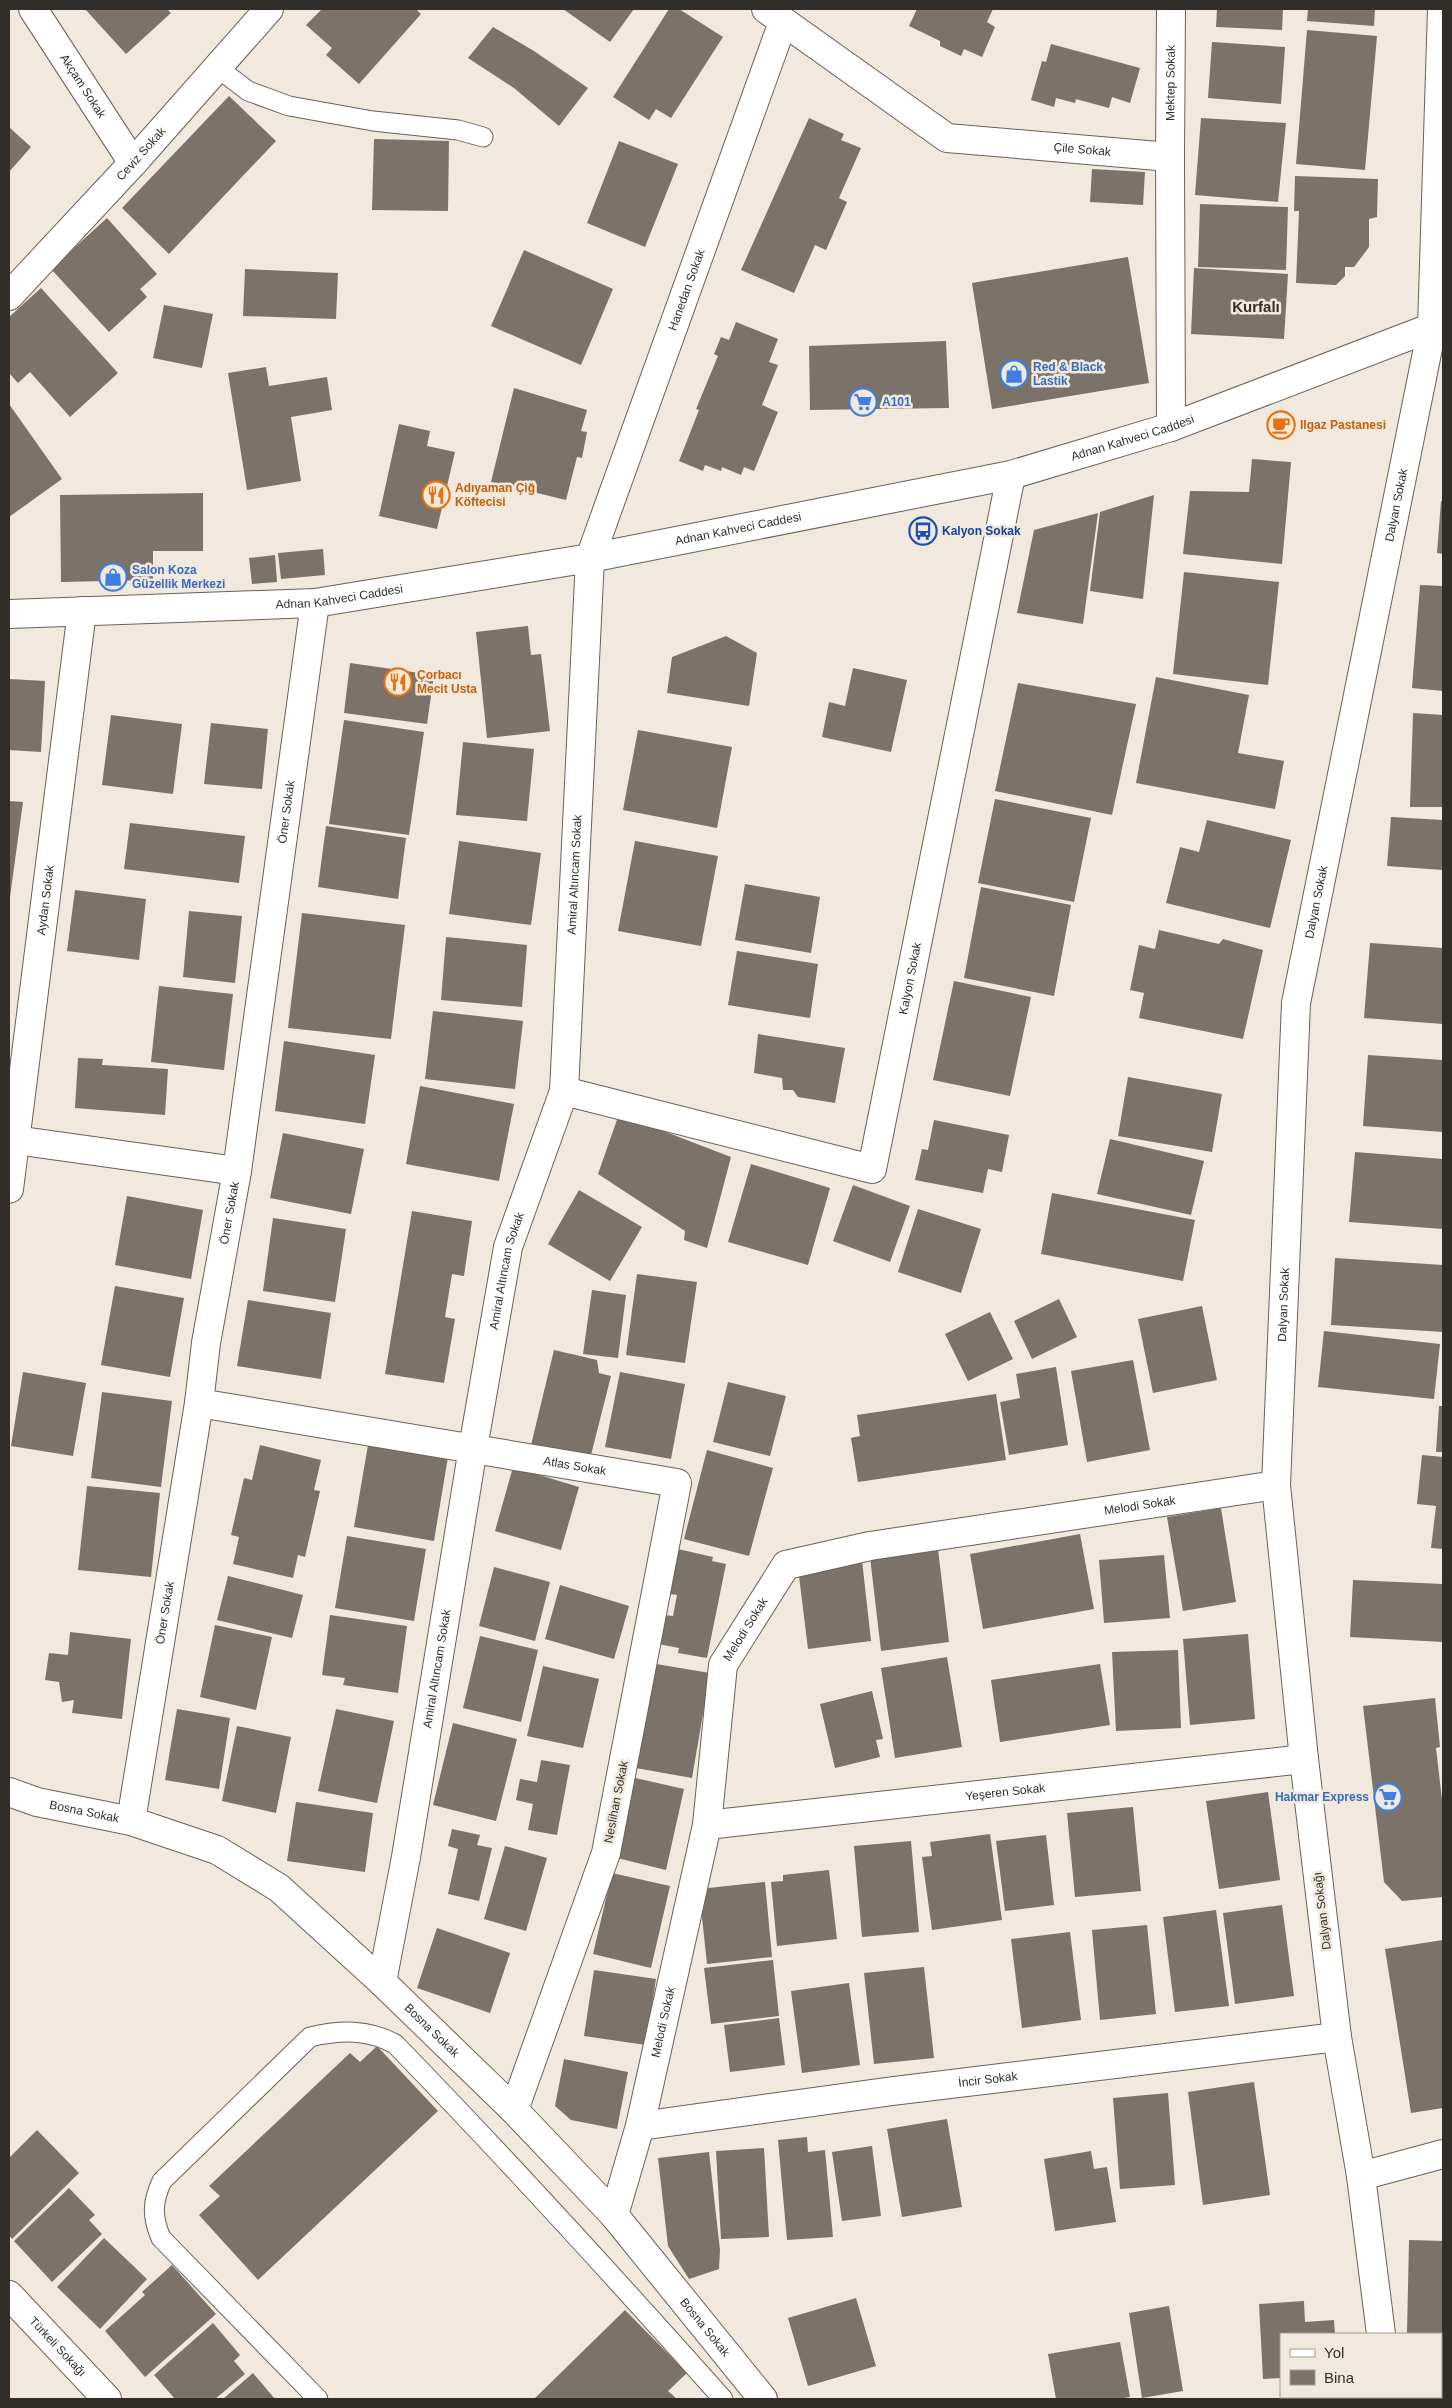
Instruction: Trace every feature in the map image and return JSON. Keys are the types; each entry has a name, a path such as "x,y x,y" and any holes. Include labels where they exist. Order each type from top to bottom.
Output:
{"street":[{"name":"Akçam Sokak","path":"33,9 133,163"},
{"name":"Ceviz Sokak","path":"9,296 133,163 270,9"},
{"name":"Mektep Sokak","path":"1170,157 1171,9"},
{"name":"Dalyan Sokak","path":"1276,1485 1296,1003 1438,326 1442,9"},
{"name":"Çile Sokak","path":"774,15 947,138 1170,157"},
{"name":"Hanedan Sokak","path":"590,558 774,15"},
{"path":"1170,157 1171,427"},
{"name":"Adnan Kahveci Caddesi","path":"9,614 315,603 590,558 1011,475 1171,427 1438,326"},
{"name":"Kalyon Sokak","path":"564,1090 872,1170 1011,475"},
{"name":"Amiral Altıncam Sokak","path":"382,1982 406,1857 472,1448 508,1247 564,1090 590,558"},
{"name":"Öner Sokak","path":"130,1821 199,1403 206,1343 237,1171 315,603"},
{"name":"Aydan Sokak","path":"9,1189 82,611"},
{"path":"15,1140 237,1171"},
{"name":"Atlas Sokak","path":"199,1403 677,1483"},
{"name":"Neslihan Sokak","path":"514,2110 606,1852 677,1483"},
{"name":"Dalyan Sokağı","path":"1276,1485 1304,1759 1337,2037 1361,2176 1381,2333"},
{"name":"Melodi Sokak","path":"614,2215 640,2126 707,1825 723,1665 786,1565 870,1546 1276,1485"},
{"name":"Yeşeren Sokak","path":"707,1825 1304,1759"},
{"name":"Bosna Sokak","path":"9,1792 38,1802 130,1821 217,1850 279,1888 382,1982 514,2110 614,2215 749,2394"},
{"name":"İncir Sokak","path":"640,2126 894,2091 1337,2037"},
{"path":"1361,2176 1443,2154"},
{"name":"Türkeli Sokağı","path":"9,2295 107,2399"}],"lane":[{"path":"218,68 248,91 289,106 373,121 458,130 483,137"},
{"path":"318,2399 161,2238 155,2224 153,2209 156,2194 162,2181 310,2037 329,2033 349,2032 379,2035 395,2044 478,2128 723,2399"}],"building":[{"path":"85,9 167,9 171,13 126,54"},
{"path":"322,9 416,9 421,14 359,84 326,55 332,48 306,25"},
{"path":"563,9 634,9 610,42"},
{"path":"669,9 679,9 723,37 671,118 656,109 649,120 613,97"},
{"path":"917,9 993,9 987,22 995,27 982,57 964,49 961,56 940,46 940,41 909,26"},
{"path":"1217,9 1283,9 1282,30 1216,27"},
{"path":"1308,9 1375,9 1374,26 1307,21"},
{"path":"493,27 534,51 588,88 559,126 514,88 468,58"},
{"path":"1307,30 1377,36 1365,170 1296,164"},
{"path":"1212,42 1285,47 1281,104 1208,98"},
{"path":"1051,44 1140,68 1130,103 1112,97 1109,108 1076,99 1075,103 1056,98 1054,107 1031,100 1042,61 1046,62"},
{"path":"229,96 276,141 169,254 122,208"},
{"path":"809,118 844,134 841,140 861,148 839,198 847,202 826,250 815,245 794,293 741,270"},
{"path":"1201,118 1286,123 1278,202 1195,195"},
{"path":"9,127 31,147 9,172"},
{"path":"374,139 449,141 448,211 372,210"},
{"path":"619,141 678,164 645,247 587,223"},
{"path":"1092,169 1145,172 1143,205 1090,202"},
{"path":"1295,176 1378,179 1377,217 1369,219 1369,247 1354,267 1345,267 1345,276 1336,285 1296,283 1299,211 1294,211"},
{"path":"1200,204 1288,207 1286,270 1198,267"},
{"path":"107,218 157,274 140,289 147,297 109,332 51,269"},
{"path":"524,250 613,289 581,365 491,326"},
{"path":"1128,257 1149,383 992,409 972,283"},
{"path":"1194,268 1288,274 1284,339 1191,334"},
{"path":"245,269 338,273 336,319 243,316"},
{"path":"41,288 118,373 70,417 30,372 18,383 9,373 9,317"},
{"path":"164,305 213,314 202,368 153,358"},
{"path":"736,322 778,339 769,362 778,365 762,405 778,412 754,471 744,467 741,475 722,467 721,471 705,465 703,471 679,461 699,410 696,409 718,356 714,354 721,337 729,340"},
{"path":"946,341 949,408 810,410 809,346"},
{"path":"266,367 269,386 327,377 332,410 291,417 301,481 247,490 228,373"},
{"path":"514,388 587,410 581,431 587,432 582,458 577,457 566,500 491,482"},
{"path":"9,404 62,479 9,517"},
{"path":"399,424 430,431 427,446 455,452 437,529 379,516"},
{"path":"1252,459 1291,462 1282,564 1183,554 1190,491 1249,492"},
{"path":"203,493 203,551 153,551 153,580 61,582 60,495"},
{"path":"1154,495 1143,599 1090,591 1100,512"},
{"path":"1441,501 1443,501 1443,554 1437,553"},
{"path":"1098,513 1083,624 1017,613 1034,530"},
{"path":"323,549 325,575 281,579 278,553"},
{"path":"275,555 277,582 252,584 249,558"},
{"path":"1184,572 1279,582 1268,685 1173,674"},
{"path":"1420,585 1443,586 1443,691 1412,688"},
{"path":"528,626 531,655 541,654 550,731 487,738 476,632"},
{"path":"726,636 757,653 749,706 667,693 672,657"},
{"path":"350,663 434,675 427,724 344,713"},
{"path":"853,668 907,680 891,752 822,737 829,702 845,706"},
{"path":"1156,677 1249,695 1238,753 1284,761 1275,809 1136,783"},
{"path":"9,679 45,681 41,752 9,750"},
{"path":"1018,683 1136,704 1112,815 995,791"},
{"path":"1413,713 1443,715 1443,807 1410,807"},
{"path":"111,715 182,724 173,794 102,785"},
{"path":"344,720 424,732 409,835 329,824"},
{"path":"211,723 268,729 262,789 204,784"},
{"path":"638,730 732,747 717,828 623,810"},
{"path":"463,742 534,749 527,821 456,815"},
{"path":"995,799 1091,818 1074,902 978,883"},
{"path":"9,801 23,802 10,897 9,897"},
{"path":"1391,817 1443,820 1443,870 1387,866"},
{"path":"1207,820 1291,840 1270,928 1166,903 1180,847 1199,852"},
{"path":"130,823 245,836 239,883 124,869"},
{"path":"326,826 406,838 398,899 318,887"},
{"path":"459,841 541,853 531,925 449,914"},
{"path":"635,841 718,856 701,946 618,931"},
{"path":"745,884 820,897 811,953 735,940"},
{"path":"981,887 1071,905 1054,996 964,978"},
{"path":"75,890 146,899 139,960 67,951"},
{"path":"189,911 242,916 235,983 183,977"},
{"path":"302,913 405,925 391,1039 288,1028"},
{"path":"1159,930 1219,944 1223,939 1263,950 1243,1039 1139,1018 1144,993 1130,990 1139,945 1155,949"},
{"path":"446,937 527,945 522,1007 441,1000"},
{"path":"1370,943 1443,948 1443,1024 1364,1018"},
{"path":"737,951 818,964 810,1018 728,1005"},
{"path":"954,981 1031,997 1010,1096 933,1080"},
{"path":"159,986 233,994 224,1070 151,1062"},
{"path":"433,1011 523,1021 515,1089 425,1079"},
{"path":"758,1034 845,1048 835,1103 798,1097 793,1090 783,1090 782,1078 754,1073"},
{"path":"284,1041 375,1055 365,1124 275,1111"},
{"path":"1368,1055 1443,1060 1443,1132 1363,1126"},
{"path":"78,1058 103,1059 102,1065 168,1069 165,1115 75,1108"},
{"path":"1128,1077 1222,1094 1212,1152 1118,1136"},
{"path":"420,1086 514,1104 499,1181 406,1164"},
{"path":"619,1114 731,1157 707,1248 684,1240 685,1231 598,1174"},
{"path":"934,1120 1009,1135 1002,1172 988,1169 983,1193 915,1180 922,1149 928,1150"},
{"path":"283,1133 364,1149 351,1214 270,1198"},
{"path":"1110,1139 1204,1161 1191,1215 1097,1194"},
{"path":"1355,1152 1443,1159 1443,1229 1349,1222"},
{"path":"751,1164 830,1188 808,1265 728,1242"},
{"path":"853,1185 910,1206 890,1262 833,1241"},
{"path":"579,1190 642,1227 610,1281 548,1244"},
{"path":"1052,1193 1195,1220 1183,1281 1041,1254"},
{"path":"127,1196 203,1210 191,1279 115,1265"},
{"path":"918,1209 981,1229 961,1293 898,1272"},
{"path":"412,1211 472,1221 464,1276 452,1274 445,1317 455,1319 444,1383 385,1374"},
{"path":"273,1218 346,1229 335,1302 263,1291"},
{"path":"1335,1258 1443,1265 1443,1332 1331,1325"},
{"path":"637,1274 697,1282 685,1363 626,1355"},
{"path":"115,1286 184,1298 170,1377 101,1365"},
{"path":"592,1290 626,1295 618,1358 583,1354"},
{"path":"1059,1299 1077,1337 1032,1359 1014,1321"},
{"path":"248,1300 331,1313 321,1379 237,1366"},
{"path":"1202,1306 1217,1380 1153,1393 1138,1319"},
{"path":"990,1312 1013,1359 968,1381 945,1334"},
{"path":"1324,1331 1440,1344 1434,1399 1318,1387"},
{"path":"554,1350 597,1360 599,1373 611,1376 590,1459 531,1445"},
{"path":"1133,1360 1150,1450 1087,1462 1071,1371"},
{"path":"1056,1367 1068,1445 1009,1455 1000,1402 1020,1398 1016,1374"},
{"path":"23,1372 86,1383 73,1456 11,1446"},
{"path":"620,1372 685,1384 671,1459 605,1447"},
{"path":"728,1382 786,1396 770,1456 713,1442"},
{"path":"102,1392 172,1401 161,1487 91,1478"},
{"path":"996,1394 1006,1460 858,1482 851,1438 860,1436 857,1415"},
{"path":"1439,1406 1443,1406 1443,1452 1436,1452"},
{"path":"260,1445 321,1460 314,1490 320,1491 305,1557 298,1555 293,1578 233,1564 239,1537 231,1535 244,1478 252,1480"},
{"path":"368,1445 448,1457 434,1541 354,1527"},
{"path":"707,1450 773,1468 749,1556 684,1539"},
{"path":"1422,1455 1443,1457 1443,1549 1431,1548 1436,1506 1417,1504"},
{"path":"513,1467 579,1487 561,1550 495,1531"},
{"path":"87,1486 160,1493 151,1577 78,1570"},
{"path":"1221,1508 1236,1602 1183,1611 1167,1517"},
{"path":"1080,1534 1094,1609 983,1629 970,1554"},
{"path":"347,1536 426,1549 414,1621 335,1608"},
{"path":"678,1549 713,1557 712,1561 726,1564 707,1658 678,1653 679,1648 658,1644 664,1615 673,1616 677,1595 669,1594"},
{"path":"938,1549 949,1642 881,1651 870,1557"},
{"path":"1164,1555 1170,1618 1104,1623 1099,1560"},
{"path":"862,1560 871,1641 808,1649 798,1568"},
{"path":"494,1567 550,1582 535,1641 479,1626"},
{"path":"228,1576 303,1595 292,1638 217,1620"},
{"path":"1353,1580 1443,1584 1443,1642 1350,1637"},
{"path":"560,1585 629,1606 614,1659 545,1639"},
{"path":"330,1615 407,1626 398,1693 343,1685 345,1678 322,1675"},
{"path":"215,1625 272,1637 256,1710 200,1697"},
{"path":"70,1632 131,1639 122,1719 72,1713 74,1700 62,1702 59,1682 45,1680 49,1653 68,1655"},
{"path":"1248,1634 1255,1719 1190,1725 1183,1639"},
{"path":"480,1636 538,1650 521,1722 463,1708"},
{"path":"1178,1650 1181,1728 1116,1731 1112,1652"},
{"path":"947,1657 962,1747 895,1758 881,1668"},
{"path":"656,1664 710,1673 692,1778 630,1767 644,1687 652,1688"},
{"path":"1100,1664 1110,1725 1000,1742 991,1680"},
{"path":"543,1666 599,1679 583,1748 527,1736"},
{"path":"872,1691 883,1739 876,1740 880,1757 835,1768 820,1704"},
{"path":"1435,1698 1440,1747 1436,1748 1443,1808 1443,1897 1402,1901 1384,1882 1363,1706"},
{"path":"177,1709 230,1718 219,1789 165,1780"},
{"path":"336,1709 394,1721 377,1803 318,1791"},
{"path":"453,1723 517,1739 496,1821 433,1805"},
{"path":"237,1726 291,1737 276,1813 222,1801"},
{"path":"541,1760 570,1765 557,1835 528,1830 533,1804 516,1800 520,1779 537,1782"},
{"path":"631,1777 684,1789 666,1870 613,1857"},
{"path":"1268,1792 1280,1880 1219,1889 1206,1801"},
{"path":"296,1802 373,1813 365,1872 287,1861"},
{"path":"1133,1807 1141,1891 1075,1897 1067,1813"},
{"path":"452,1829 480,1835 477,1845 492,1848 479,1901 448,1894 458,1849 448,1846"},
{"path":"990,1834 1002,1920 932,1930 922,1857 932,1856 930,1842"},
{"path":"1046,1835 1054,1905 1005,1911 996,1841"},
{"path":"911,1841 919,1932 862,1937 854,1846"},
{"path":"505,1846 547,1858 526,1931 484,1919"},
{"path":"829,1870 837,1939 777,1946 771,1882 783,1881 783,1875"},
{"path":"612,1873 670,1886 651,1968 593,1954"},
{"path":"765,1882 772,1957 707,1964 699,1889"},
{"path":"1282,1905 1294,1996 1235,2004 1223,1913"},
{"path":"1216,1910 1229,2006 1175,2012 1163,1917"},
{"path":"1147,1925 1156,2014 1100,2020 1092,1930"},
{"path":"437,1928 510,1953 490,2013 417,1988"},
{"path":"1070,1932 1081,2020 1022,2028 1011,1939"},
{"path":"1443,1940 1443,2108 1411,2113 1385,1949"},
{"path":"773,1960 779,2016 711,2024 704,1968"},
{"path":"924,1967 934,2058 874,2064 864,1973"},
{"path":"594,1970 656,1979 646,2045 584,2036"},
{"path":"849,1983 860,2065 802,2073 791,1991"},
{"path":"779,2018 785,2065 730,2072 724,2025"},
{"path":"377,2046 438,2111 258,2280 199,2215 220,2196 209,2186 350,2053 360,2062"},
{"path":"564,2059 628,2072 617,2129 571,2120 555,2106"},
{"path":"1254,2082 1270,2195 1203,2205 1188,2092"},
{"path":"1168,2093 1175,2185 1120,2189 1113,2098"},
{"path":"947,2119 962,2207 902,2217 887,2129"},
{"path":"37,2130 79,2173 12,2239 9,2235 9,2158"},
{"path":"807,2137 808,2152 825,2150 833,2237 787,2240 778,2140"},
{"path":"872,2146 881,2216 842,2221 832,2152"},
{"path":"764,2148 769,2237 721,2239 716,2151"},
{"path":"1091,2151 1094,2169 1107,2167 1116,2222 1055,2231 1044,2159"},
{"path":"709,2152 720,2250 719,2269 689,2279 668,2246 658,2158"},
{"path":"69,2188 95,2215 89,2220 102,2234 52,2282 14,2241"},
{"path":"104,2238 147,2279 100,2329 57,2287"},
{"path":"1409,2240 1443,2241 1443,2337 1442,2333 1407,2333"},
{"path":"172,2265 216,2314 145,2377 105,2331 145,2295 142,2292"},
{"path":"856,2298 876,2366 808,2386 788,2318"},
{"path":"1304,2301 1305,2322 1334,2320 1335,2333 1280,2333 1280,2378 1263,2379 1259,2304"},
{"path":"1169,2306 1183,2391 1142,2398 1129,2313"},
{"path":"625,2310 687,2373 668,2391 677,2399 534,2399"},
{"path":"213,2323 240,2355 234,2361 245,2374 215,2399 175,2399 154,2375"},
{"path":"1120,2342 1130,2397 1118,2399 1056,2399 1048,2354"},
{"path":"253,2373 275,2399 223,2399"}],"place":[{"name":"Red & Black Lastik","path":"1014,374"},
{"name":"A101","path":"863,402"},
{"name":"Ilgaz Pastanesi","path":"1281,425"},
{"name":"Adıyaman Çiğ Köftecisi","path":"436,495"},
{"name":"Kalyon Sokak","path":"923,531"},
{"name":"Salon Koza Güzellik Merkezi","path":"113,577"},
{"name":"Çorbacı Mecit Usta","path":"398,682"},
{"name":"Hakmar Express","path":"1388,1797"}],"district":[{"name":"Kurfalı","path":"1256,306"}]}
